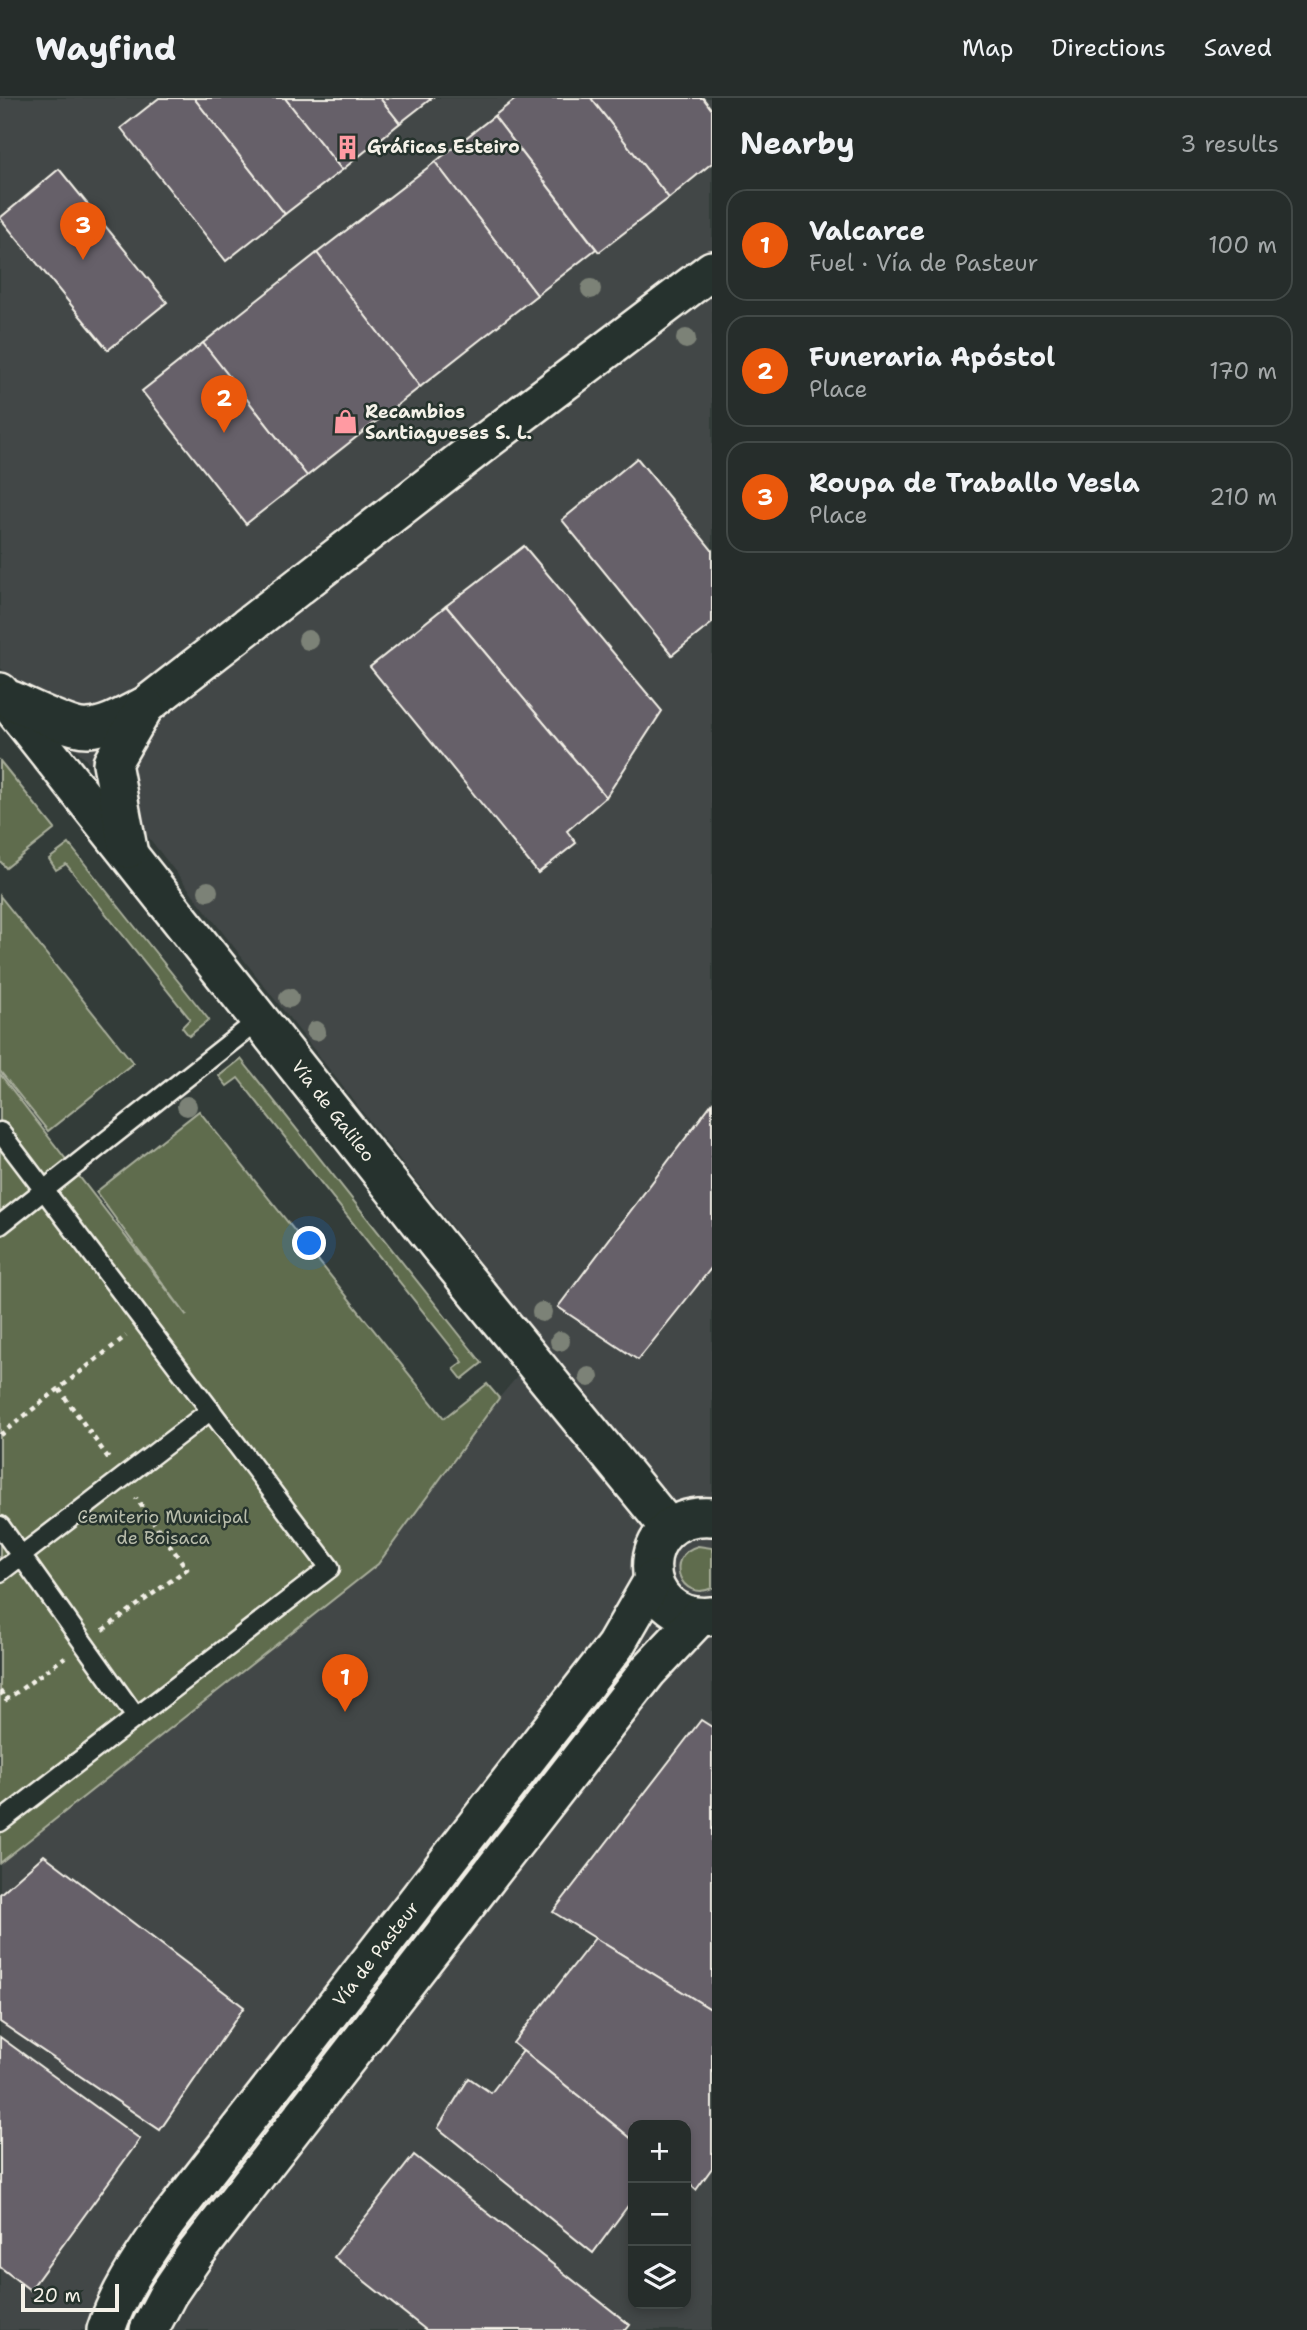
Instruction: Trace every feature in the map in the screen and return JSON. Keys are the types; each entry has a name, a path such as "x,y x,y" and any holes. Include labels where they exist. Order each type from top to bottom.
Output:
{"street":[{"path":"46,749 63,736 106,724 145,706 486,441 712,270"},
{"path":"2,694 44,716 86,729 107,748 129,855"},
{"name":"Vía de Galileo","path":"2,694 438,1245 669,1528"},
{"path":"85,798 106,774 145,706"},
{"path":"705,1616 684,1614 670,1606 659,1595 651,1566 659,1538 669,1528 696,1516 712,1517"},
{"name":"Vía de Pasteur","path":"106,2330 112,2311 167,2222 615,1646 653,1580"},
{"path":"149,2330 168,2294 212,2231 648,1671 705,1616"}],"lane":[{"path":"0,1225 260,1019"},
{"path":"0,1132 330,1568 0,1822"},
{"path":"0,1573 211,1410"},
{"path":"0,1527 136,1717"}],"path":[{"path":"0,1435 145,1322"},
{"path":"0,1691 6,1700 187,1569 59,1389"}],"shaded area":[{"path":"0,98 712,98 712,2330 0,2330 0,1863 378,1564 499,1398 544,1345 100,775 0,667"}],"green space":[{"path":"0,761 55,829 6,868 0,861"},
{"path":"69,844 209,1020 189,1036 182,1027 190,1019 66,864 56,870 49,859"},
{"path":"0,896 133,1063 48,1131 0,1071"},
{"path":"241,1059 482,1363 462,1379 454,1369 463,1362 238,1078 227,1086 219,1076"},
{"name":"Cemiterio Municipal de Boisaca","path":"0,1074 187,1316 96,1192 199,1111 444,1418 487,1384 499,1398 378,1564 0,1863"},
{"path":"698,1546 712,1548 712,1588 701,1591 684,1584 678,1568 687,1551"}],"building":[{"path":"159,98 194,98 285,214 226,261 121,128"},
{"path":"194,98 285,98 342,170 285,214"},
{"name":"Gráficas Esteiro","path":"285,98 380,98 400,123 342,170"},
{"path":"380,98 432,98 400,123"},
{"path":"517,98 591,98 669,198 599,252 494,116"},
{"path":"591,98 703,98 712,110 712,163 669,198"},
{"path":"494,116 596,249 537,295 435,162"},
{"path":"435,162 537,295 420,387 317,253"},
{"path":"59,169 167,302 108,350 0,218"},
{"path":"317,253 420,387 307,476 203,343"},
{"path":"203,343 307,476 246,524 142,391"},
{"path":"637,458 712,550 712,623 672,655 562,520"},
{"path":"524,546 662,711 606,797 446,606"},
{"path":"446,606 606,797 567,831 576,843 538,873 370,667"},
{"path":"712,1103 712,1267 638,1360 558,1307"},
{"path":"701,1720 712,1727 712,2010 553,1912"},
{"path":"44,1855 244,2007 160,2130 0,2022 0,1894"},
{"path":"595,1938 712,2010 712,2168 696,2190 691,2186 691,2120 628,2120 628,2136 513,2043"},
{"path":"0,2037 140,2139 30,2290 0,2267"},
{"path":"523,2051 628,2136 628,2206 593,2253 438,2128 469,2078 491,2093"},
{"path":"414,2155 630,2325 626,2330 426,2330 334,2257"}],"place":[{"name":"Gráficas Esteiro","path":"347,147"},
{"name":"Roupa de Traballo Vesla","path":"83,260"},
{"name":"Recambios Santiagueses S. L.","path":"345,422"},
{"name":"Funeraria Apóstol","path":"224,433"},
{"name":"Valcarce","path":"345,1712"}]}
